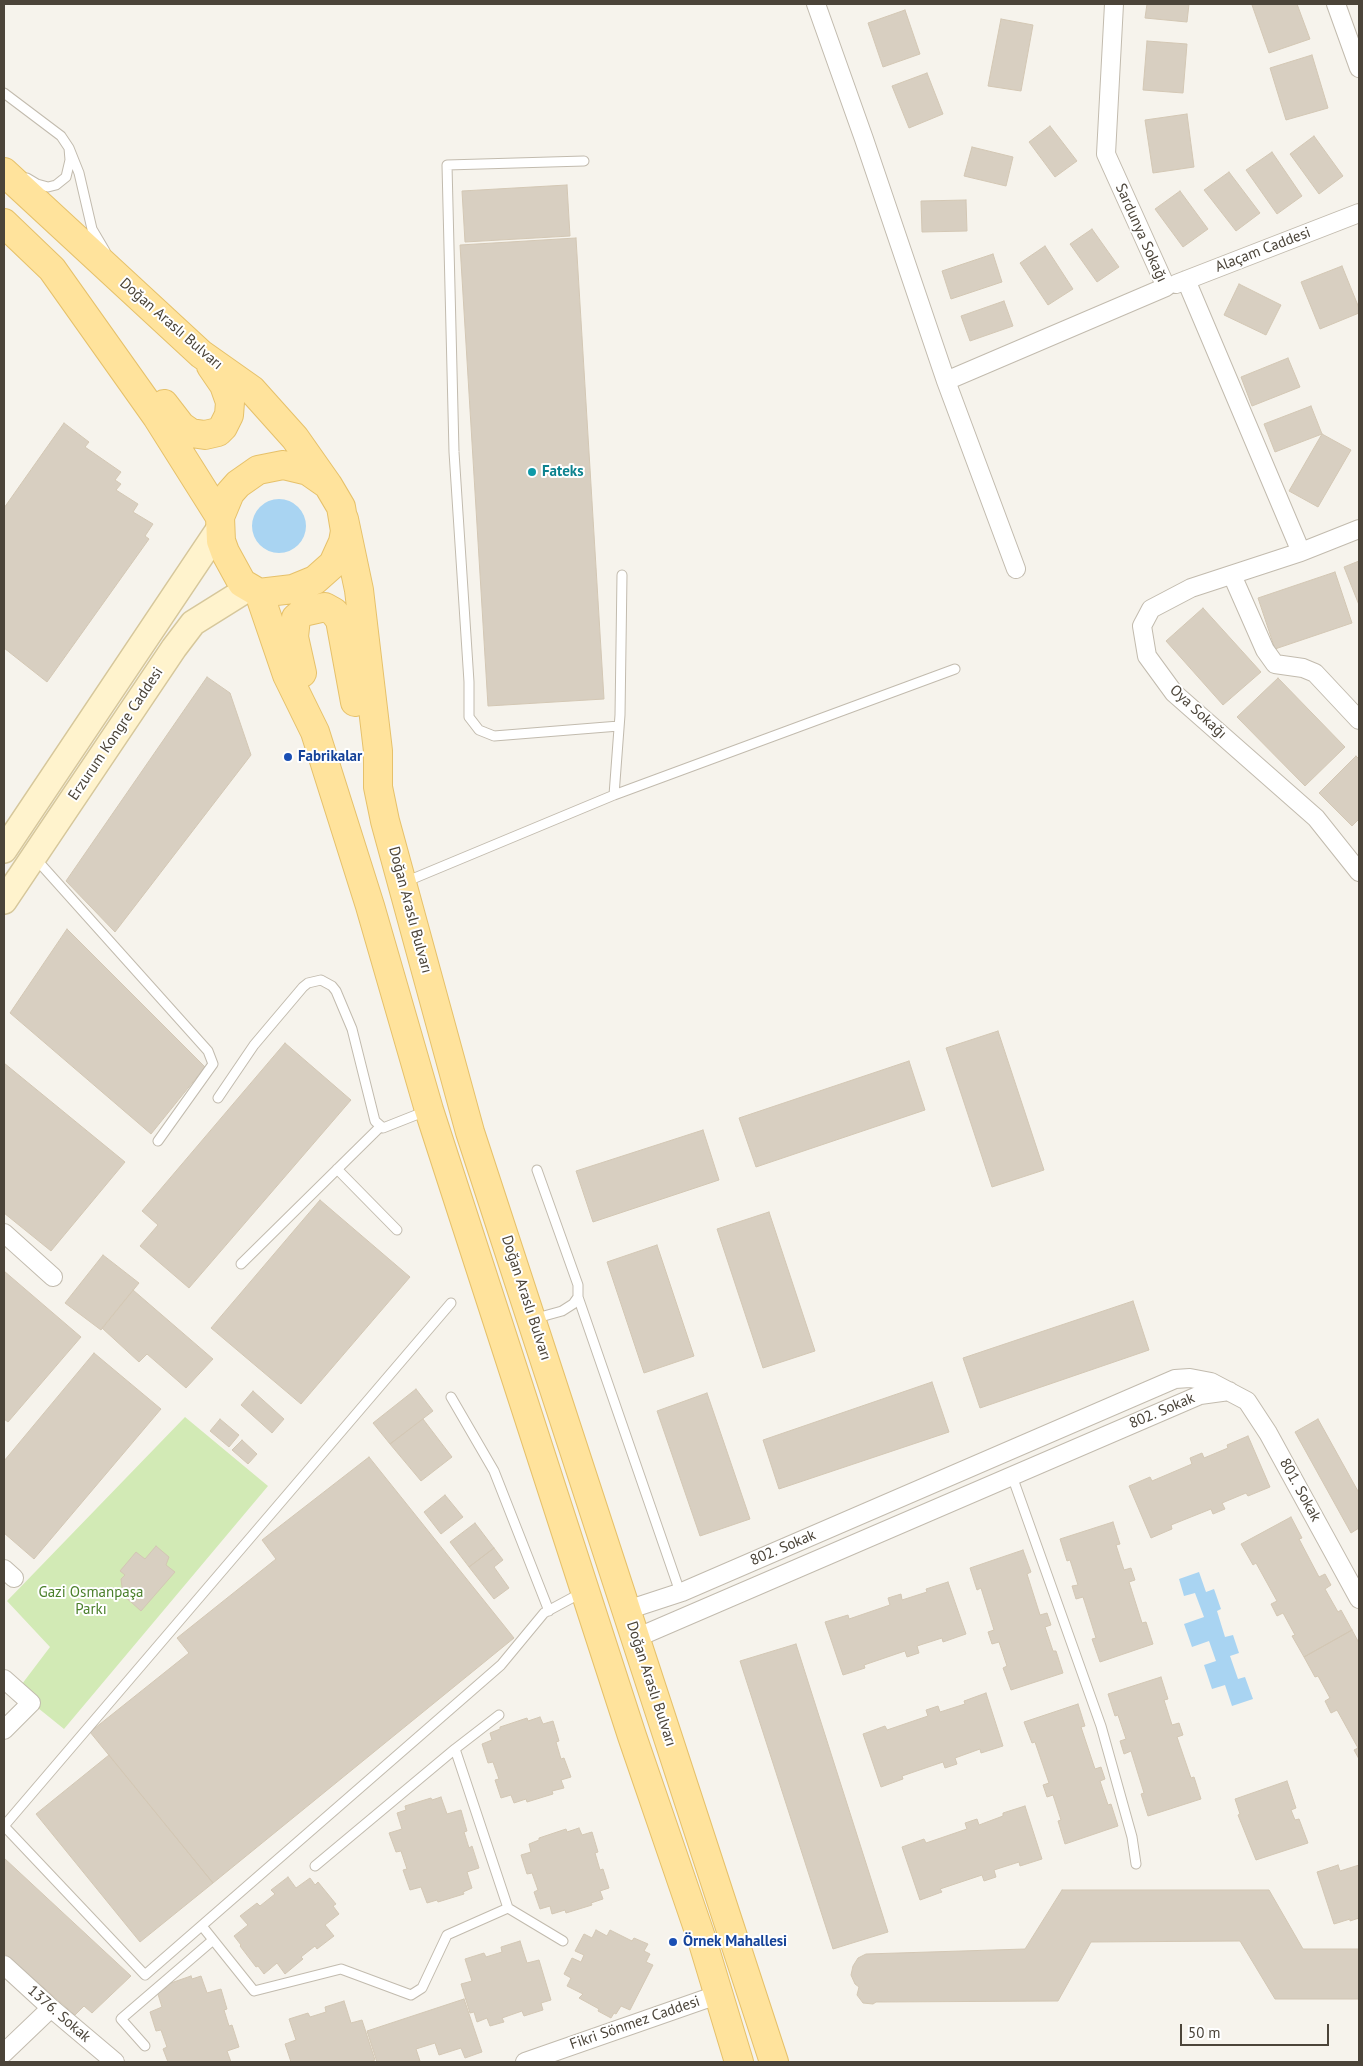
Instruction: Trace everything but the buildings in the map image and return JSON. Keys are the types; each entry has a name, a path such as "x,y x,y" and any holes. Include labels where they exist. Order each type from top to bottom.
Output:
{"main road":[{"name":"Doğan Araslı Bulvarı","path":"4,172 201,354 252,390 295,438 328,485"},
{"path":"4,223 92,306 125,346 181,426 191,433 205,435 218,432 223,427 229,415 230,402 224,385 201,354"},
{"path":"52,269 157,417 220,523 225,552 242,582 254,590 287,675 315,732"},
{"path":"220,523 224,505 233,489 247,476 258,470 283,465 296,467 313,474 328,485 338,501 344,519 343,542 333,564 325,573 305,586 293,589 254,590"},
{"name":"Doğan Araslı Bulvarı","path":"344,519 359,590 378,751 378,787 385,821 470,1132 774,2062"},
{"name":"Erzurum Kongre Caddesi","path":"4,850 220,523"},
{"name":"Erzurum Kongre Caddesi","path":"4,901 174,648 193,623 254,590"},
{"path":"378,787 366,760 340,620 334,612 325,607 303,612 296,618 294,637 315,732 370,906 429,1110 585,1591 703,1943 717,1995 739,2062"}],"street":[{"path":"816,4 946,381 1016,569"},
{"name":"Sardunya Sokağı","path":"946,381 1166,287 1106,154 1114,4"},
{"path":"1336,4 1359,68"},
{"name":"Alaçam Caddesi","path":"1166,287 1359,213"},
{"path":"1186,280 1301,552"},
{"name":"Oya Sokağı","path":"1359,529 1301,552 1191,588 1151,609 1142,626 1147,656 1174,693 1316,818 1359,872"},
{"path":"1232,575 1265,650 1275,664 1303,668 1315,673 1359,720"},
{"path":"4,1233 53,1277"},
{"name":"802. Sokak","path":"627,1610 680,1592 1175,1379 1190,1378 1211,1382 1229,1391"},
{"name":"802. Sokak","path":"636,1638 1200,1395 1229,1391"},
{"name":"801. Sokak","path":"1229,1391 1247,1401 1268,1433 1359,1598"},
{"path":"4,1679 31,1703 4,1730"},
{"name":"1376. Sokak","path":"4,1965 115,2062"},
{"name":"Fikri Sönmez Caddesi","path":"525,2062 717,1995"},
{"path":"4,2054 51,2008"}],"lane":[{"path":"4,92 61,136 69,148 79,173 92,228 124,283"},
{"path":"4,162 37,184 48,187 56,185 66,177 70,160 69,148"},
{"path":"584,161 447,165 454,452 469,682 469,717 479,730 494,736 619,726"},
{"path":"614,795 619,726 622,576"},
{"path":"403,883 614,795 955,669"},
{"path":"34,856 208,1051 213,1064 158,1141"},
{"path":"218,1098 254,1045 303,987 308,983 321,980 332,986 352,1029 375,1121 383,1128 429,1110"},
{"path":"241,1264 381,1126"},
{"path":"337,1169 397,1230"},
{"path":"537,1170 578,1285 578,1297 680,1592"},
{"path":"533,1320 562,1311 573,1304 578,1297"},
{"path":"451,1303 4,1826 145,1976 501,1665 544,1614 585,1591"},
{"path":"451,1397 494,1471 549,1611"},
{"path":"1012,1476 1101,1726 1132,1837 1136,1864"},
{"path":"315,1866 455,1749 499,1715"},
{"path":"455,1749 508,1908 563,1941"},
{"path":"202,1926 254,1991 341,1969 411,1995 422,1988 446,1935 508,1908"},
{"path":"145,2046 121,2019 213,1940"}],"green space":[{"name":"Gazi Osmanpaşa Parkı","path":"185,1417 268,1486 64,1729 38,1708 22,1684 50,1647 7,1601"}],"water":[{"path":"279,499 289,501 298,507 304,516 306,526 304,536 298,545 289,551 279,553 269,551 260,545 254,536 252,526 254,516 260,507 269,501"},
{"path":"1199,1572 1206,1592 1214,1589 1221,1609 1217,1611 1225,1637 1233,1635 1239,1653 1230,1656 1238,1679 1245,1677 1253,1699 1232,1706 1225,1685 1212,1689 1204,1665 1216,1661 1209,1641 1192,1647 1184,1624 1204,1617 1195,1593 1184,1596 1179,1579"}],"place":[{"name":"Fateks","path":"532,472"},
{"name":"Fabrikalar","path":"288,757"},
{"name":"Örnek Mahallesi","path":"673,1942"}]}
